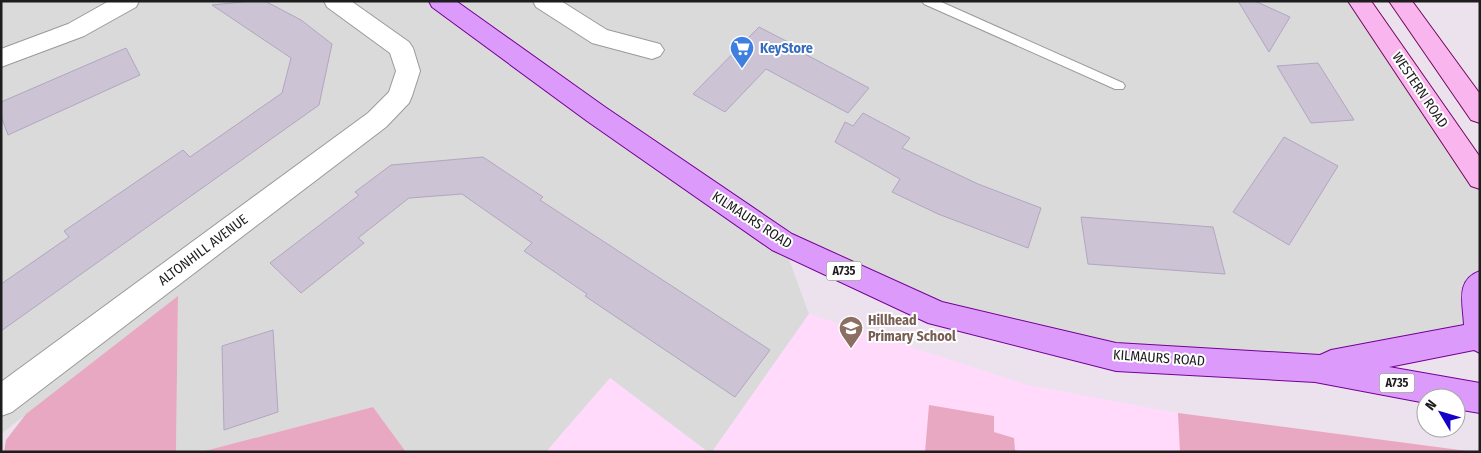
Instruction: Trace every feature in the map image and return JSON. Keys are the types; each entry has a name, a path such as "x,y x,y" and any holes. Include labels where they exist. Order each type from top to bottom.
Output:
{"main road":[{"name":"KILMAURS ROAD","path":"440,1 596,114 782,242 938,314 1116,357 1315,368 1480,398"},
{"name":"WESTERN ROAD","path":"1359,1 1480,178"},
{"path":"1400,1 1480,113"},
{"name":"A735","path":"1479,338 1477,287 1480,284"},
{"name":"KILMAURS ROAD","path":"1315,368 1479,338"}],"street":[{"path":"1,58 76,30 128,1"},
{"name":"ALTONHILL AVENUE","path":"1,400 378,120 400,96 408,71 401,48 334,1"},
{"path":"544,1 600,37 652,50"}],"lane":[{"path":"928,1 1119,86"}],"shaded area":[{"path":"1,1 1348,1 1392,49 1480,178 1478,336 1315,368 1116,357 938,314 783,243 809,314 712,452 708,452 610,378 546,452 406,452 373,407 201,452 176,452 178,297 1,434"},
{"path":"178,296 176,452 4,452 6,440 26,414"},
{"name":"Hillhead Primary School","path":"809,314 1028,385 1178,413 1475,452 712,452"},
{"path":"610,378 708,452 546,452"},
{"path":"929,405 994,416 994,432 1014,438 1015,450 1021,452 925,452"},
{"path":"373,407 406,452 201,452"},
{"path":"1178,413 1475,452 1180,452"}],"building":[{"path":"265,1 301,20 332,44 319,105 1,331 1,284 69,237 64,231 183,150 190,157 282,93 291,58 212,5"},
{"path":"1238,1 1255,1 1290,17 1269,52"},
{"path":"759,27 790,43 788,45 869,88 848,113 766,69 725,112 693,94"},
{"path":"126,48 140,75 8,135 1,116 1,102"},
{"path":"1318,63 1354,120 1311,123 1277,66"},
{"path":"863,113 910,138 902,148 978,184 1041,208 1028,248 938,214 892,192 900,179 835,142 845,122 853,126"},
{"path":"1284,137 1338,166 1289,245 1233,212"},
{"path":"483,157 543,197 540,200 770,350 735,397 585,296 587,294 524,251 532,243 462,194 409,198 358,238 364,243 301,293 270,263 359,195 355,192 391,165"},
{"path":"1081,217 1213,227 1225,274 1088,264"},
{"path":"273,330 278,412 224,430 222,346"}],"place":[{"name":"KeyStore","path":"742,69"},
{"name":"Hillhead Primary School","path":"851,349"}]}
